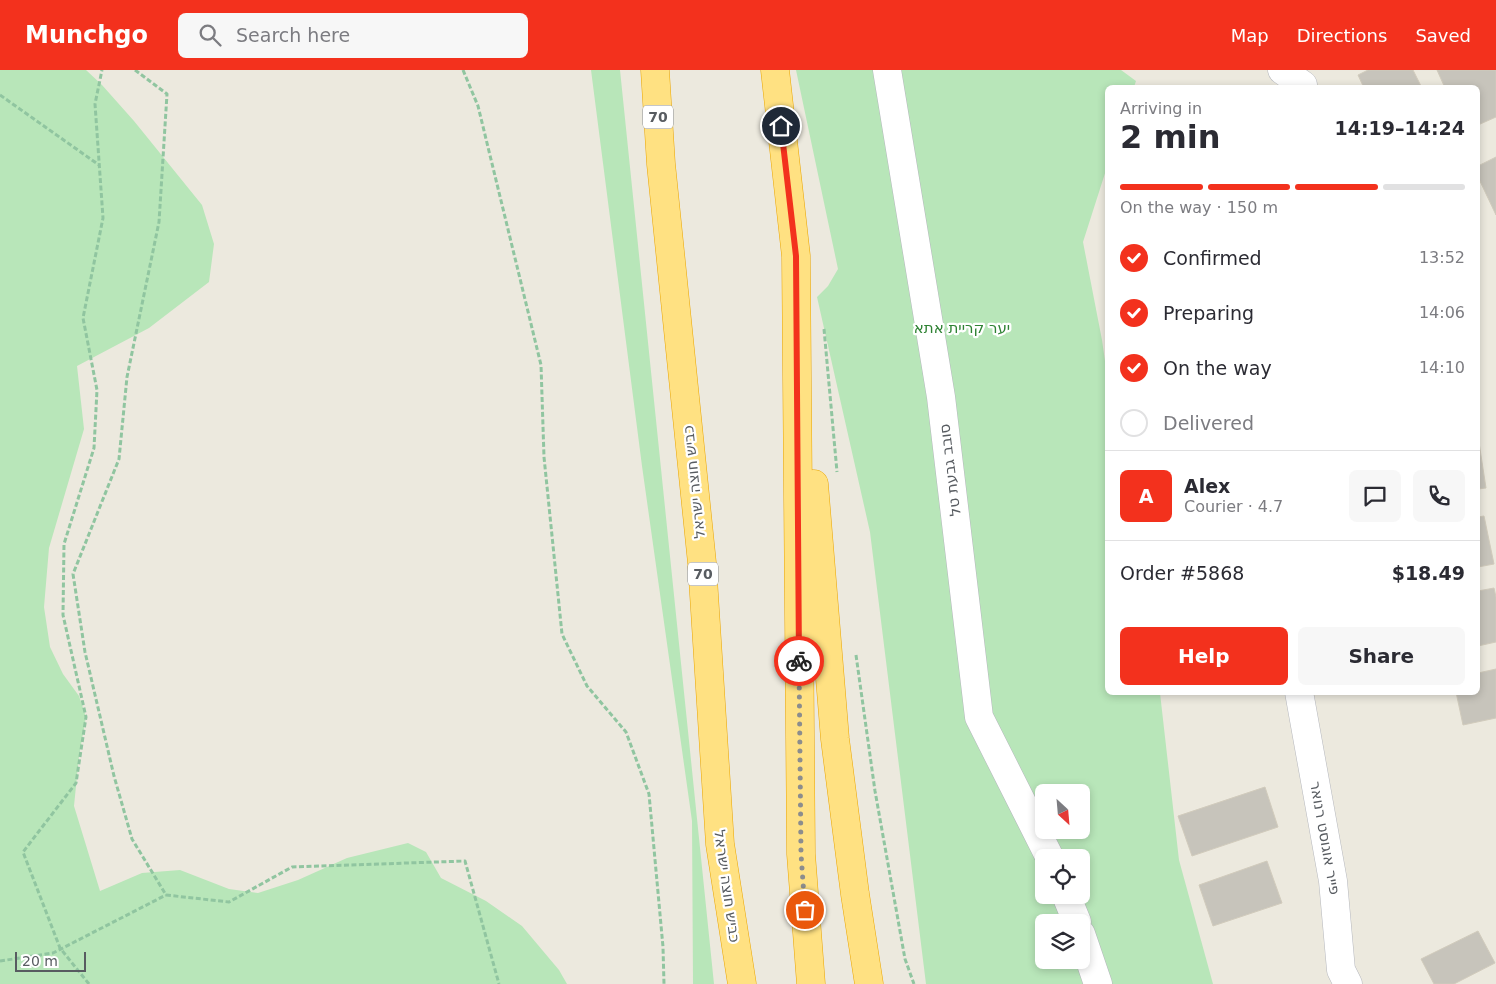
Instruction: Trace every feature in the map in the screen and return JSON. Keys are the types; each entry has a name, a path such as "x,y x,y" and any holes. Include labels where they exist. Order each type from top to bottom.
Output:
{"highway":[{"name":"כביש חוצה ישראל","path":"655,70 661,164 702,563 720,844 742,984"},
{"path":"775,70 796,256 835,739 869,984"},
{"path":"796,256 801,854 811,984"},
{"path":"720,844 730,984"}],"street":[{"name":"סובב גבעת טל","path":"887,70 941,397 980,717 1046,849"},
{"name":"פייר אוגוסט רנואר","path":"1300,695 1333,881 1341,970 1348,984"},
{"path":"1090,960 1098,984"}],"path":[{"path":"89,984 60,948 23,852 76,783 86,717 63,614 64,544 94,448 97,390 83,318 102,218 95,104 102,70"},
{"path":"135,70 167,94 159,222 127,377 119,459 73,574 85,652 114,776 132,839 166,895"},
{"path":"463,70 478,106 541,365 544,457 562,634 587,686 626,732 649,794 663,947 664,984"},
{"path":"0,95 99,165"},
{"path":"824,321 838,478"},
{"path":"856,653 877,800 905,959 914,984"},
{"path":"0,961 53,953 166,895 229,902 292,867 466,861 499,984"}],"green space":[{"path":"0,70 86,70 134,121 202,205 214,244 209,282 149,328 77,366 84,429 49,548 44,607 50,647 63,674 79,696 86,717 79,756 74,806 100,891 142,873 180,870 229,889 258,893 298,880 347,858 408,843 426,852 441,878 486,901 522,926 559,970 567,984 0,984"},
{"path":"591,70 620,70 714,984 693,984 692,821 642,466"},
{"name":"יער קריית אתא","path":"796,70 1121,70 1136,81 1135,85 1105,85 1105,173 1083,242 1105,361 1105,695 1160,695 1179,860 1213,984 926,984 870,532 817,297 828,286 838,269"}],"building":[{"path":"1368,70 1413,70 1420,85 1363,85 1358,75"},
{"path":"1437,70 1496,70 1496,117 1480,124 1480,85 1444,85"},
{"path":"1496,157 1496,215 1480,181 1480,165"},
{"path":"1480,449 1486,488 1480,489"},
{"path":"1484,516 1494,564 1480,567 1480,517"},
{"path":"1494,588 1496,597 1496,642 1480,646 1480,591"},
{"path":"1496,669 1496,718 1463,725 1457,695 1480,695 1480,673"},
{"path":"1265,787 1278,827 1192,856 1178,816"},
{"path":"1267,861 1282,903 1213,926 1199,885"},
{"path":"1478,931 1495,963 1454,984 1434,984 1421,959"}],"way so far":[{"path":"799,661 801,854 805,910"}],"route":[{"path":"781,126 796,256 799,661"}]}
